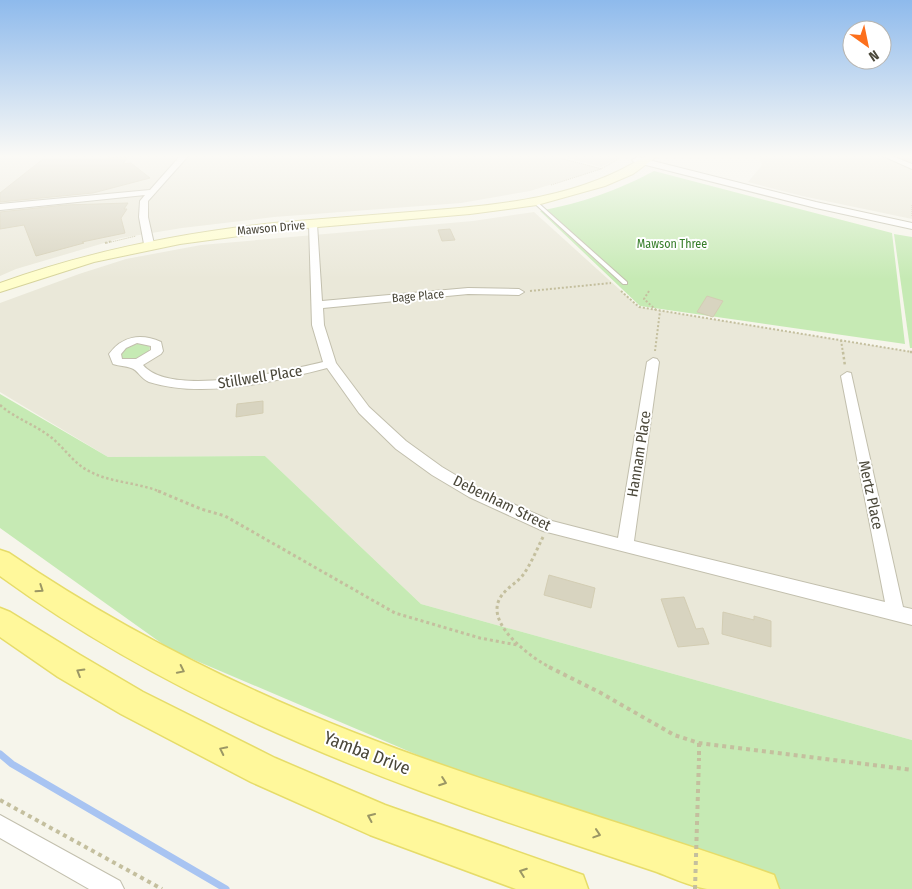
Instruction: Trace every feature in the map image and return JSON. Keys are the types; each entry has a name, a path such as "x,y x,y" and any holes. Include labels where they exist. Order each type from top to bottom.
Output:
{"main road":[{"name":"Mawson Drive","path":"0,288 98,256 149,244 234,232 471,211 552,196"},
{"name":"Yamba Drive","path":"0,561 105,630 215,687 310,731 480,796 760,889"},
{"path":"0,621 69,666 132,703 263,770 383,822 569,889"}],"street":[{"path":"0,207 106,196"},
{"path":"148,196 144,201 143,208 144,224 149,244"},
{"path":"780,196 816,206 911,222"},
{"name":"Debenham Street","path":"313,224 318,325 330,364 364,410 401,445 437,471 474,493 549,527 912,617"},
{"name":"Bage Place","path":"318,305 468,291 519,292"},
{"name":"Hannam Place","path":"626,546 653,362"},
{"name":"Stillwell Place","path":"135,364 148,377 202,386 278,378 330,364"},
{"name":"Mertz Place","path":"847,376 896,613"},
{"path":"0,826 112,889"}],"lane":[{"path":"534,201 625,283"}],"path":[{"path":"911,222 912,205"},
{"path":"519,292 613,283 606,277"},
{"path":"619,289 639,307 912,352"},
{"path":"649,291 644,298 648,304 659,311"},
{"path":"653,362 659,311"},
{"path":"840,340 847,376"},
{"path":"0,405 18,419 52,437 86,470 113,480 147,486 201,509 225,516 396,613 480,638 517,645"},
{"path":"549,527 523,575 502,595 497,608 501,623 517,645 532,658 601,693 674,735 699,743 912,770"},
{"path":"695,889 699,743"},
{"path":"0,800 162,889"}],"shaded area":[{"path":"0,196 498,196 461,203 274,217 182,228 121,238 16,269 0,276"},
{"path":"804,196 912,196 912,219"},
{"path":"534,212 639,307 912,352 912,740 421,604 265,456 108,457 0,392 0,303 79,274 126,259 201,245 473,221"}],"green space":[{"name":"Mawson Three","path":"594,196 752,196 892,233 905,344 640,306 540,211"},
{"path":"894,234 912,237 912,348 910,348"},
{"path":"140,343 150,347 149,352 138,359 122,358 122,353 126,348"},
{"path":"0,394 108,457 265,456 421,604 912,740 912,889 732,889 171,650 0,528"}],"building":[{"path":"0,196 57,196 0,202"},
{"path":"128,203 124,209 127,209 121,218 125,233 82,242 84,243 36,256 24,225 0,229 0,212 65,205"},
{"path":"450,229 455,240 442,241 438,230"},
{"path":"707,296 723,301 713,317 697,312"},
{"path":"263,401 263,413 236,417 237,404"},
{"path":"549,575 595,588 591,608 544,595"},
{"path":"684,597 696,629 703,628 709,644 678,647 661,599"},
{"path":"723,612 754,620 754,616 771,621 771,647 722,634"}],"waterway":[{"path":"0,754 12,764 226,889"}]}
